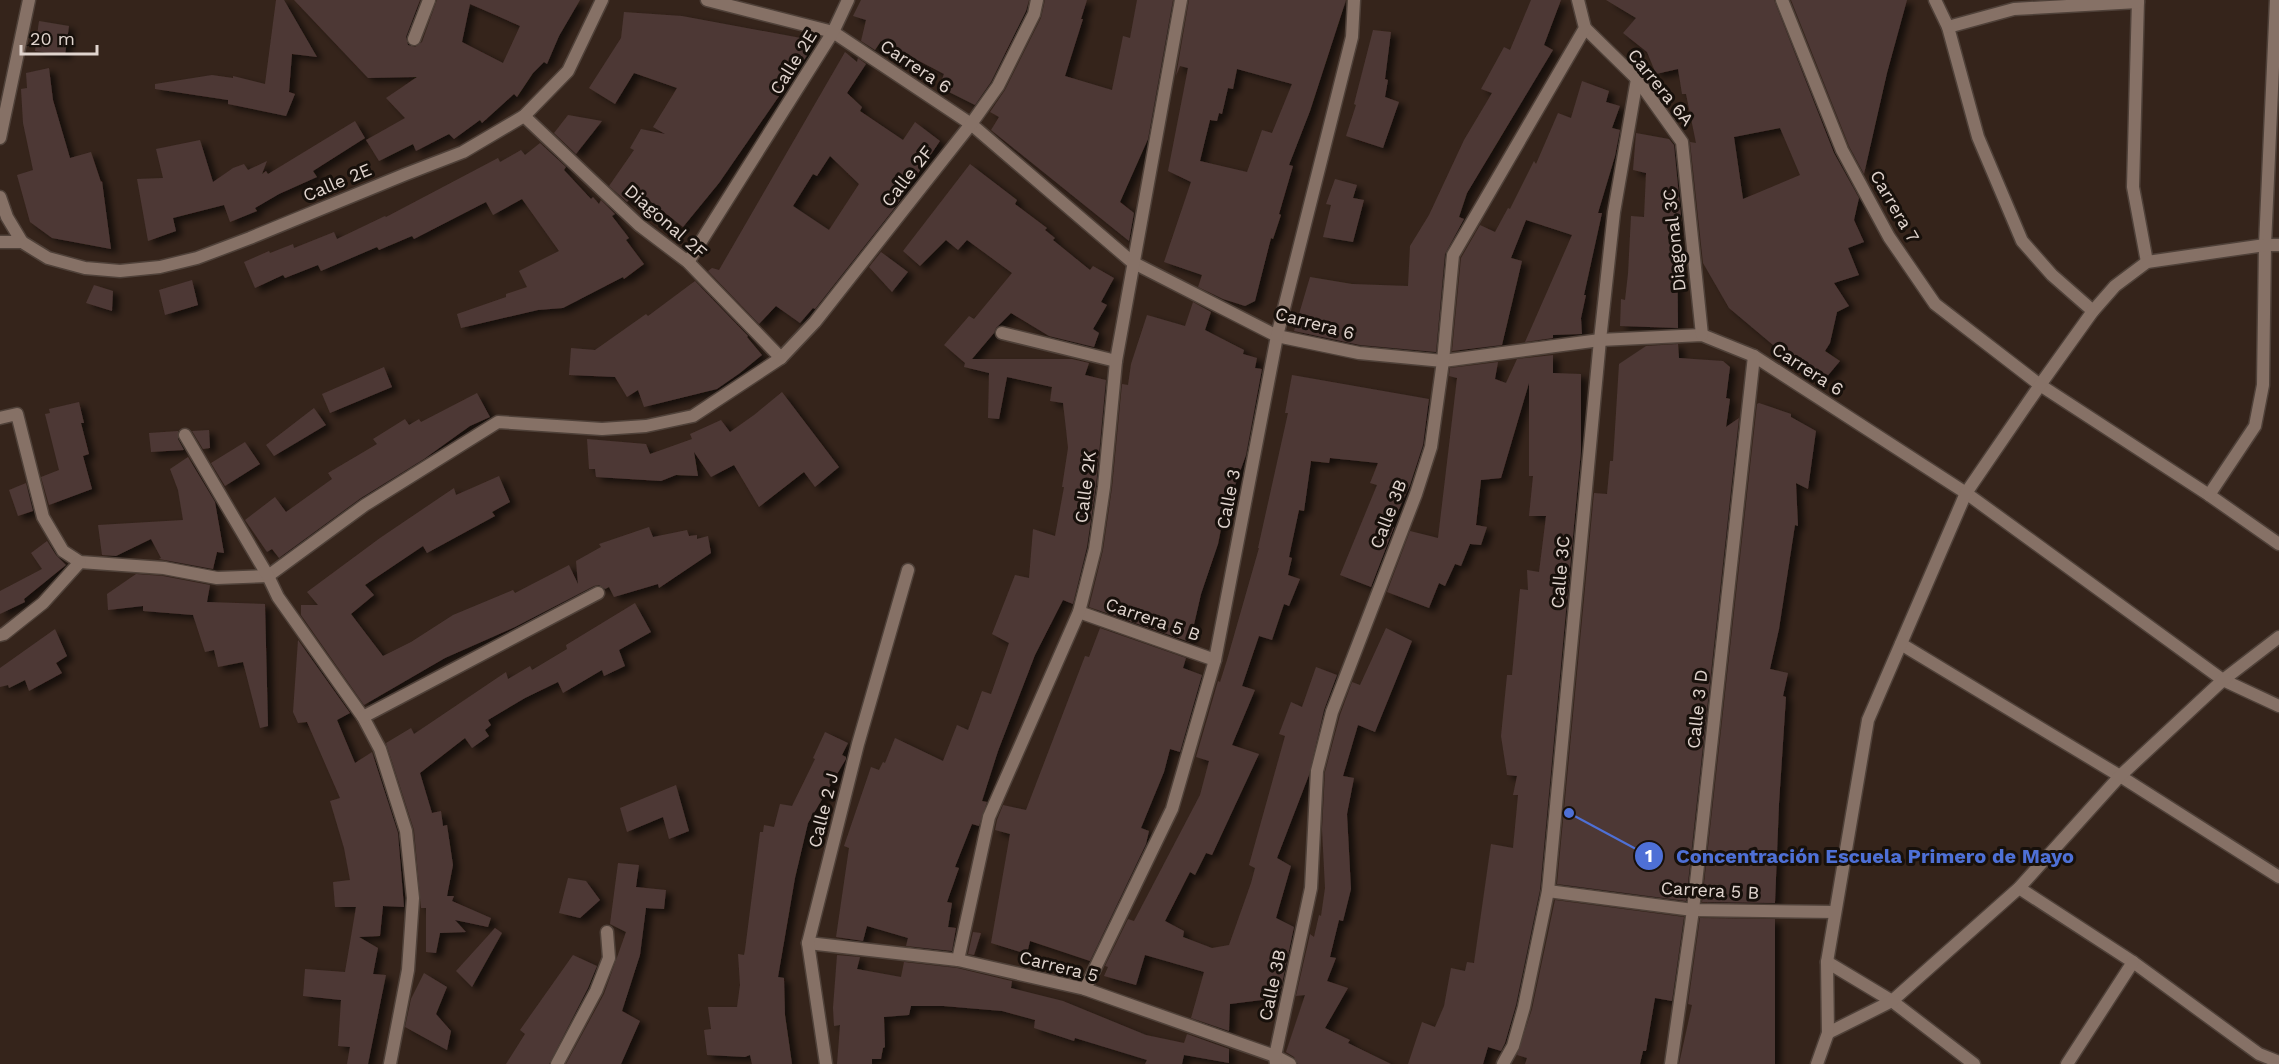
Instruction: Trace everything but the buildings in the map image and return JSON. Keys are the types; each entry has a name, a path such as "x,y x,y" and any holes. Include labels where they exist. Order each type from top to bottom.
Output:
{"street":[{"path":"0,138 29,0"},
{"path":"414,39 429,0"},
{"name":"Calle 2E","path":"22,242 48,258 85,268 120,271 160,267 197,258 463,152 524,116 568,71 602,0"},
{"name":"Carrera 6","path":"707,0 833,32 971,124 1132,262 1277,336 1359,353 1443,360 1600,340 1702,335 1755,356 1966,493 2223,680 2279,706"},
{"name":"Calle 2E","path":"688,262 833,32 848,0"},
{"name":"Calle 2F","path":"268,576 365,505 498,422 602,429 646,426 693,416 781,358 815,322 971,124 998,86 1034,14 1037,0"},
{"name":"Calle 2K","path":"958,960 989,817 1079,612 1095,549 1104,487 1116,361 1181,0"},
{"name":"Calle 3","path":"1085,989 1172,809 1215,660 1277,336 1352,37 1354,0"},
{"path":"1578,0 1585,28"},
{"name":"Carrera 7","path":"1782,0 1842,150 1889,237 1935,304 2040,385 2209,495 2279,544"},
{"path":"1935,0 1948,27 1977,137 2022,241 2052,275 2093,311"},
{"path":"2209,495 2255,426 2264,385 2265,245 2276,0"},
{"path":"1948,27 2014,9 2138,1 2133,187 2147,262"},
{"name":"Carrera 6A","path":"1585,28 1637,80 1682,142"},
{"name":"Calle 3B","path":"1275,1060 1311,888 1317,771 1332,712 1416,494 1431,447 1454,255 1585,28"},
{"name":"Calle 3C","path":"1503,1064 1513,1046 1524,1007 1548,891 1614,212 1637,80"},
{"name":"Diagonal 2F","path":"524,116 639,225 688,262 781,358"},
{"name":"Diagonal 3C","path":"1682,142 1702,335"},
{"path":"0,197 7,217 22,242"},
{"path":"0,242 22,242"},
{"path":"1817,1064 1828,1032 1827,962 1868,720 1966,493 2093,311 2115,286 2147,262 2279,245"},
{"path":"1002,333 1116,361"},
{"name":"Calle 3 D","path":"1671,1064 1693,910 1755,356"},
{"path":"0,418 17,414 43,517 63,551 80,562 164,568 217,578 268,576"},
{"path":"185,435 278,597 363,717 380,749 406,831 413,898 408,970 390,1064"},
{"path":"0,635 43,603 80,562"},
{"name":"Calle 2 J","path":"826,1064 808,943 858,744 908,570"},
{"path":"363,717 598,593"},
{"name":"Carrera 5 B","path":"1079,612 1215,660"},
{"path":"1828,1032 1892,1001 2019,888 2120,776 2223,680 2279,637"},
{"path":"1901,644 2120,776 2279,877"},
{"path":"2019,888 2133,962 2259,1054 2279,1062"},
{"name":"Carrera 5 B","path":"1548,891 1693,910 1834,912"},
{"path":"557,1064 596,991 609,958 607,932"},
{"name":"Carrera 5","path":"808,943 958,960 1085,989 1290,1064"},
{"path":"1827,962 1892,1001 1974,1064"},
{"path":"2067,1064 2133,962"}],"place":[{"name":"Concentración Escuela Primero de Mayo","path":"1569,813"}]}
